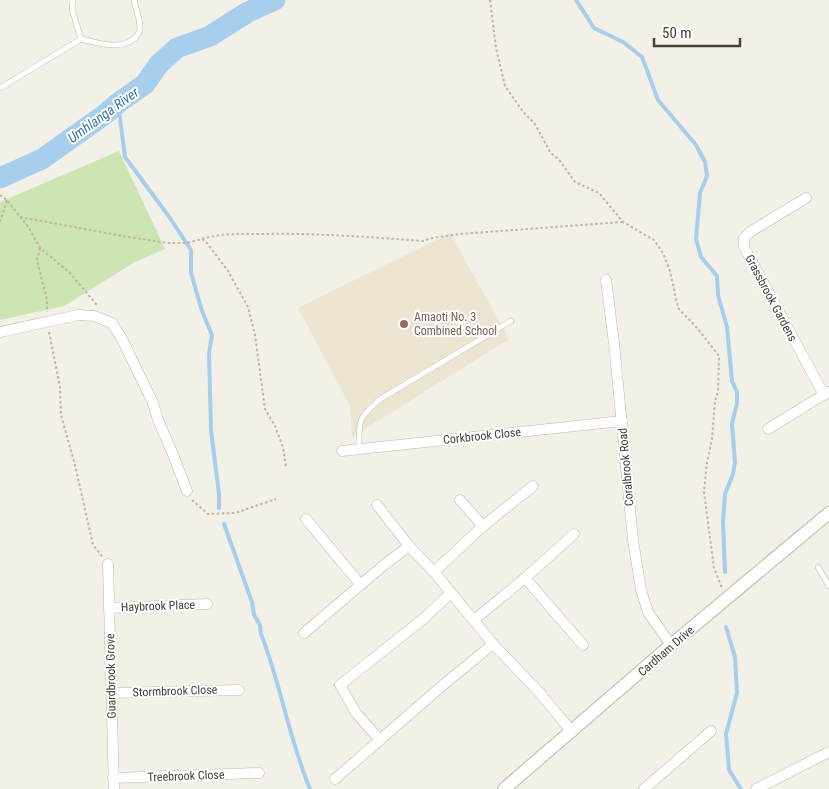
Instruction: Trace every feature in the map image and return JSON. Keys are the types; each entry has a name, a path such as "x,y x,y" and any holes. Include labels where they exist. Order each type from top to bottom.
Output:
{"street":[{"name":"Grassbrook Gardens","path":"768,429 826,393 744,246 744,238 750,232 806,198"},
{"name":"Coralbrook Road","path":"606,280 633,540 641,590 648,612 672,645"},
{"path":"0,332 47,321 86,315 112,323 122,339 153,402 158,420 187,491"},
{"name":"Corkbrook Close","path":"342,451 622,421"},
{"path":"434,572 483,526 533,486"},
{"path":"460,500 483,526"},
{"path":"377,505 409,546 434,572 493,644 539,692 572,732"},
{"name":"Cardham Drive","path":"504,789 672,645 828,517"},
{"path":"306,520 360,584"},
{"path":"474,620 574,534"},
{"path":"304,633 360,584 409,546"},
{"name":"Guardbrook Grove","path":"108,564 114,789"},
{"path":"525,578 582,645"},
{"path":"380,740 356,713 340,685 423,619 451,593"},
{"name":"Haybrook Place","path":"109,608 207,604"},
{"path":"335,779 493,644"},
{"name":"Stormbrook Close","path":"112,693 239,690"},
{"path":"644,789 711,730"},
{"path":"756,789 829,752"},
{"name":"Treebrook Close","path":"114,778 259,774"}],"lane":[{"path":"73,0 72,9 81,38"},
{"path":"0,88 81,38 104,44 117,45 130,42 138,36 140,29 134,0"},
{"path":"359,449 359,422 366,410 382,398 510,320"},
{"path":"818,567 829,586"}],"path":[{"path":"490,0 496,48 505,86 524,113 535,124 550,152 560,161 575,182 599,193 623,222 654,240 663,252 670,271 678,308 698,329 719,356 718,392 715,401 712,439 707,462 704,492 714,568 726,600"},
{"path":"0,195 7,200 29,228 40,248 69,272 112,323"},
{"path":"0,222 7,200"},
{"path":"20,217 168,243 187,242 225,234 332,234 423,241 460,234 623,222"},
{"path":"202,239 228,271 248,307 255,335 265,410 276,426 283,447 286,467"},
{"path":"40,248 38,260 47,300 47,321 60,387 61,415 75,465 93,545 108,564"},
{"path":"187,491 193,503 208,514 235,513 276,499"}],"shaded area":[{"name":"Amaoti No. 3 Combined School","path":"450,233 509,339 352,437 350,406 298,308"}],"green space":[{"path":"119,151 165,249 135,262 64,306 0,320 0,202"}],"waterway":[{"name":"Umhlanga River","path":"0,178 42,159 104,115 145,84 159,64 177,48 210,36 248,12 275,0"},
{"path":"576,0 594,28 623,42 642,57 658,100 696,145 705,162 707,176 700,193 696,239 701,257 717,276 718,295 727,327 732,381 737,392 737,403 732,424 735,462 733,474 725,494 723,522 725,572"},
{"path":"118,103 125,157 191,250 191,273 202,311 212,335 209,353 211,430 219,508"},
{"path":"224,524 252,602 254,615 260,625 261,634 296,751 310,789"},
{"path":"726,627 735,657 737,693 726,734 729,770 741,789"}],"place":[{"name":"Amaoti No. 3 Combined School","path":"404,324"}]}
